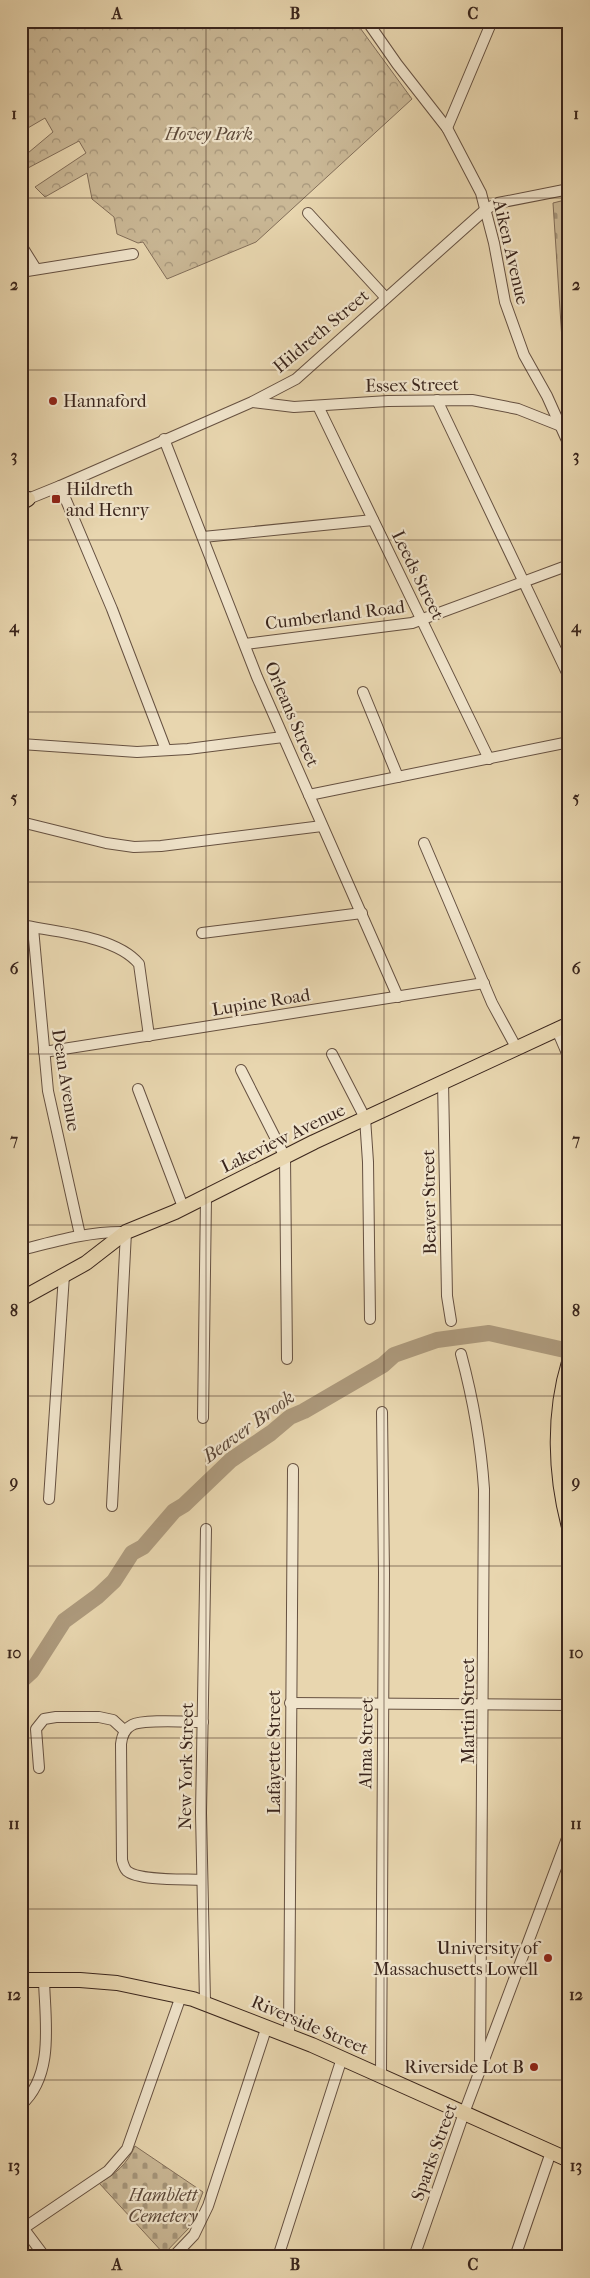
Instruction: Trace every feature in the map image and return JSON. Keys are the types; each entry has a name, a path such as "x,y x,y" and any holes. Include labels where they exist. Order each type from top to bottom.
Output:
{"main road":[{"name":"Lakeview Avenue","path":"21,1298 86,1263 126,1232 206,1197 365,1118 563,1027"},
{"path":"569,1362 559,1410 559,1458 569,1527"},
{"name":"Riverside Street","path":"21,1980 117,1983 205,2002 342,2058 569,2160"}],"street":[{"name":"Aiken Avenue","path":"367,21 397,64 447,128 481,193 494,243 505,302 524,355 547,396 569,445"},
{"path":"447,128 492,21"},
{"name":"Hildreth Street","path":"24,500 252,402 296,379 486,209 498,203 569,189"},
{"path":"308,213 386,298"},
{"path":"21,245 36,269"},
{"path":"21,272 133,254"},
{"path":"437,400 569,677"},
{"name":"Essex Street","path":"252,402 294,407 472,400 502,405 538,415 569,429"},
{"name":"Leeds Street","path":"318,406 489,759"},
{"name":"Orleans Street","path":"164,439 283,737 398,997"},
{"path":"60,486 112,609 166,750"},
{"path":"203,537 373,520"},
{"name":"Cumberland Road","path":"245,644 412,623 569,565"},
{"path":"363,692 398,777"},
{"path":"21,744 137,752 283,737"},
{"path":"309,795 569,742"},
{"path":"21,822 106,843 134,847 161,846 322,826"},
{"path":"424,842 484,983 517,1049"},
{"path":"202,933 362,913"},
{"path":"21,925 102,942 119,948 135,959 139,964 149,1036"},
{"name":"Dean Avenue","path":"33,928 50,1104 80,1235"},
{"name":"Lupine Road","path":"44,1052 484,983"},
{"path":"563,1027 569,1058"},
{"path":"332,1054 365,1118 368,1162 370,1320"},
{"path":"242,1070 285,1157 287,1359"},
{"name":"Beaver Street","path":"443,1081 446,1289 451,1321"},
{"path":"138,1089 183,1207"},
{"path":"569,1097 567,1120 569,1234"},
{"path":"203,1418 206,1197"},
{"path":"21,1250 80,1235 106,1231 126,1232 112,1506"},
{"path":"49,1499 64,1275"},
{"name":"Martin Street","path":"461,1354 475,1410 482,1458 484,1706 480,2071"},
{"name":"Alma Street","path":"381,2075 382,1412"},
{"name":"Lafayette Street","path":"289,2036 293,1469"},
{"name":"New York Street","path":"205,2002 202,1880 206,1529"},
{"path":"290,1703 484,1706 569,1705"},
{"path":"39,1768 36,1729 44,1719 56,1717 106,1718 125,1731"},
{"path":"202,1880 134,1875 126,1870 122,1860 122,1734 139,1722 203,1722"},
{"name":"Sparks Street","path":"414,2257 464,2113 569,1833"},
{"path":"21,2104 32,2093 42,2073 45,2046 44,1980"},
{"path":"45,2257 23,2227 108,2171 127,2149 182,1996"},
{"path":"173,2257 194,2235 211,2199 267,2026"},
{"path":"278,2257 342,2058"},
{"path":"515,2257 551,2152"}],"green space":[{"name":"Hovey Park","path":"21,21 355,21 412,99 256,242 167,279 143,242 138,243 117,234 114,217 92,199 87,173 45,197 35,187 86,153 79,141 28,168 22,158 53,132 45,118 21,132"},
{"path":"569,199 569,355 563,355 553,203"},
{"name":"Hamblett Cemetery","path":"135,2146 203,2192 189,2228 164,2254 99,2183 120,2168"}],"waterway":[{"name":"Beaver Brook","path":"21,1681 32,1671 64,1621 98,1596 114,1581 132,1553 143,1547 174,1511 184,1505 231,1460 271,1433 290,1417 304,1411 383,1365 394,1355 437,1340 489,1333 569,1351"}],"place":[{"name":"Hannaford","path":"53,401"},
{"name":"Hildreth and Henry","path":"56,499"},
{"name":"University of Massachusetts Lowell","path":"548,1958"},
{"name":"Riverside Lot B","path":"534,2067"}]}
